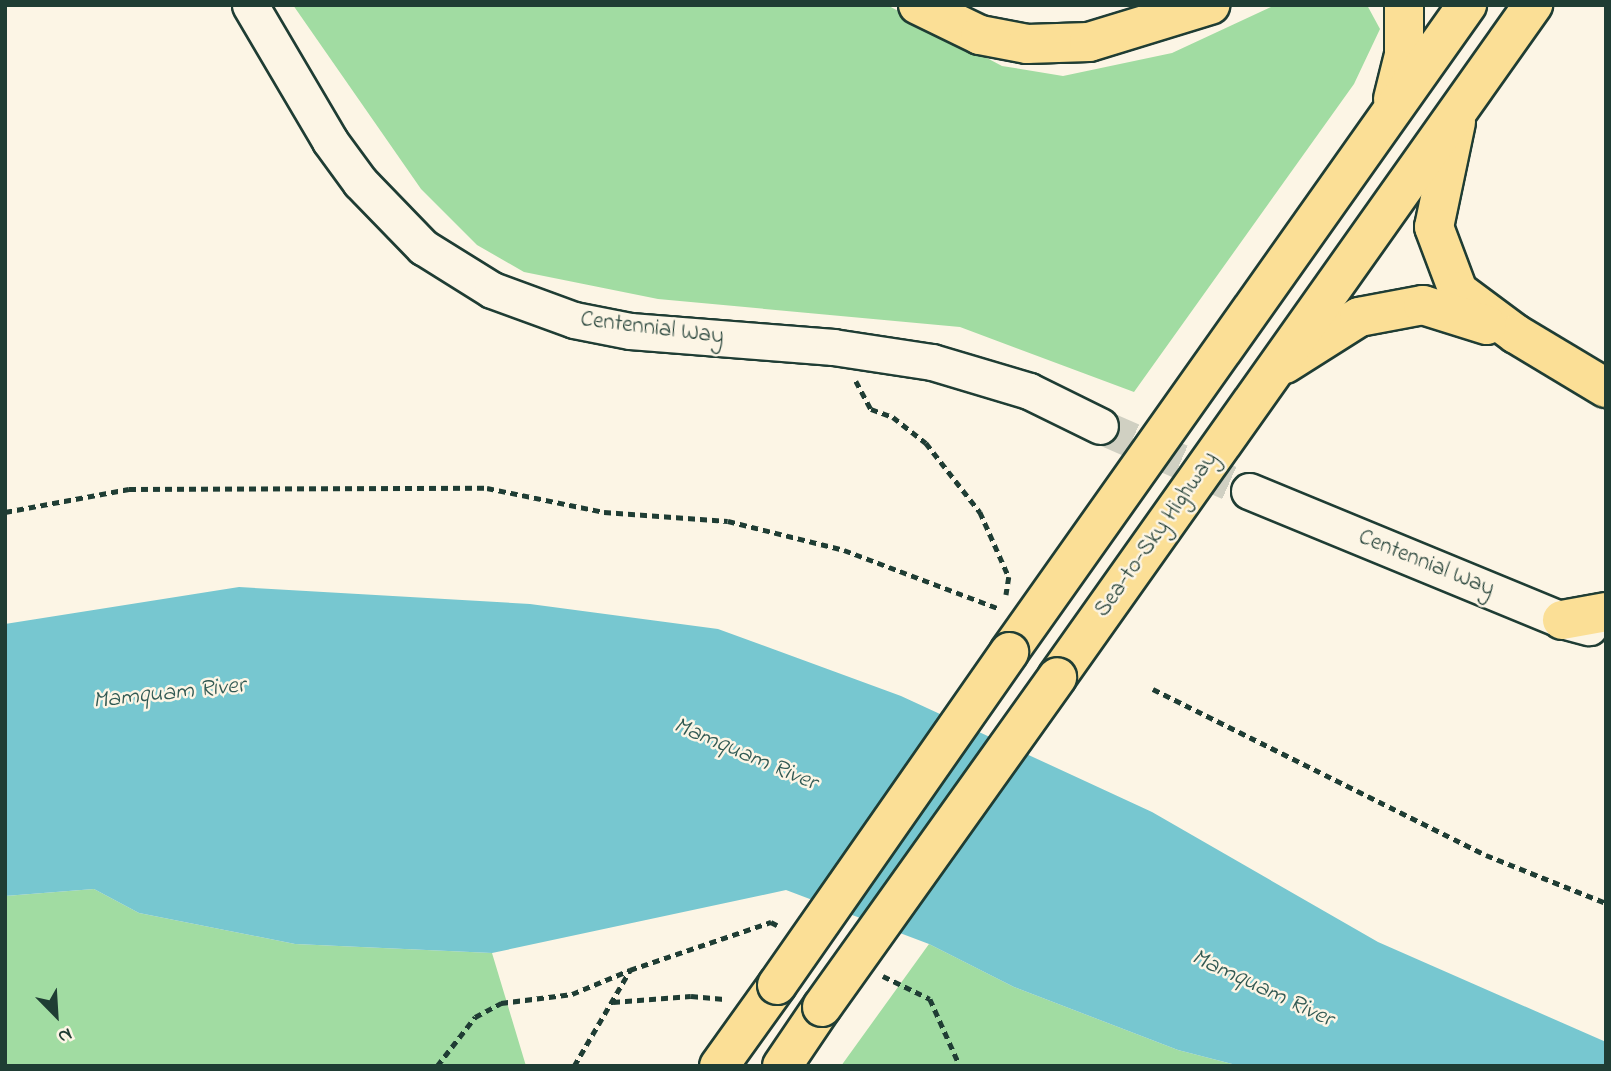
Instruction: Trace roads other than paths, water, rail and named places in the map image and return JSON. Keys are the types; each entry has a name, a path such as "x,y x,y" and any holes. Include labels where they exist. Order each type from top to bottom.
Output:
{"highway":[{"path":"918,5 980,35 1027,44 1089,42 1210,5"},
{"path":"1390,115 1404,55 1404,5"},
{"path":"719,1066 776,985 1003,636 1390,115 1467,5"},
{"name":"Sea-to-Sky Highway","path":"782,1066 1533,5"},
{"path":"1460,106 1434,228 1458,291 1516,334 1606,388"},
{"path":"1268,376 1359,317 1423,304 1516,334"},
{"path":"1562,620 1606,612"}],"street":[{"name":"Centennial Way","path":"250,5 330,141 360,182 424,247 492,290 574,320 630,331 833,347 932,362 1029,391 1100,426"},
{"name":"Centennial Way","path":"1249,491 1562,620 1606,631"}],"water":[{"name":"Mamquam River","path":"239,587 530,604 718,629 901,696 1152,812 1378,942 1606,1042 1606,1066 1240,1066 1178,1050 1014,987 929,944 786,890 492,953 295,944 139,913 94,889 5,896 5,624"}],"tunnel":[{"path":"1100,426 1249,491"}]}
